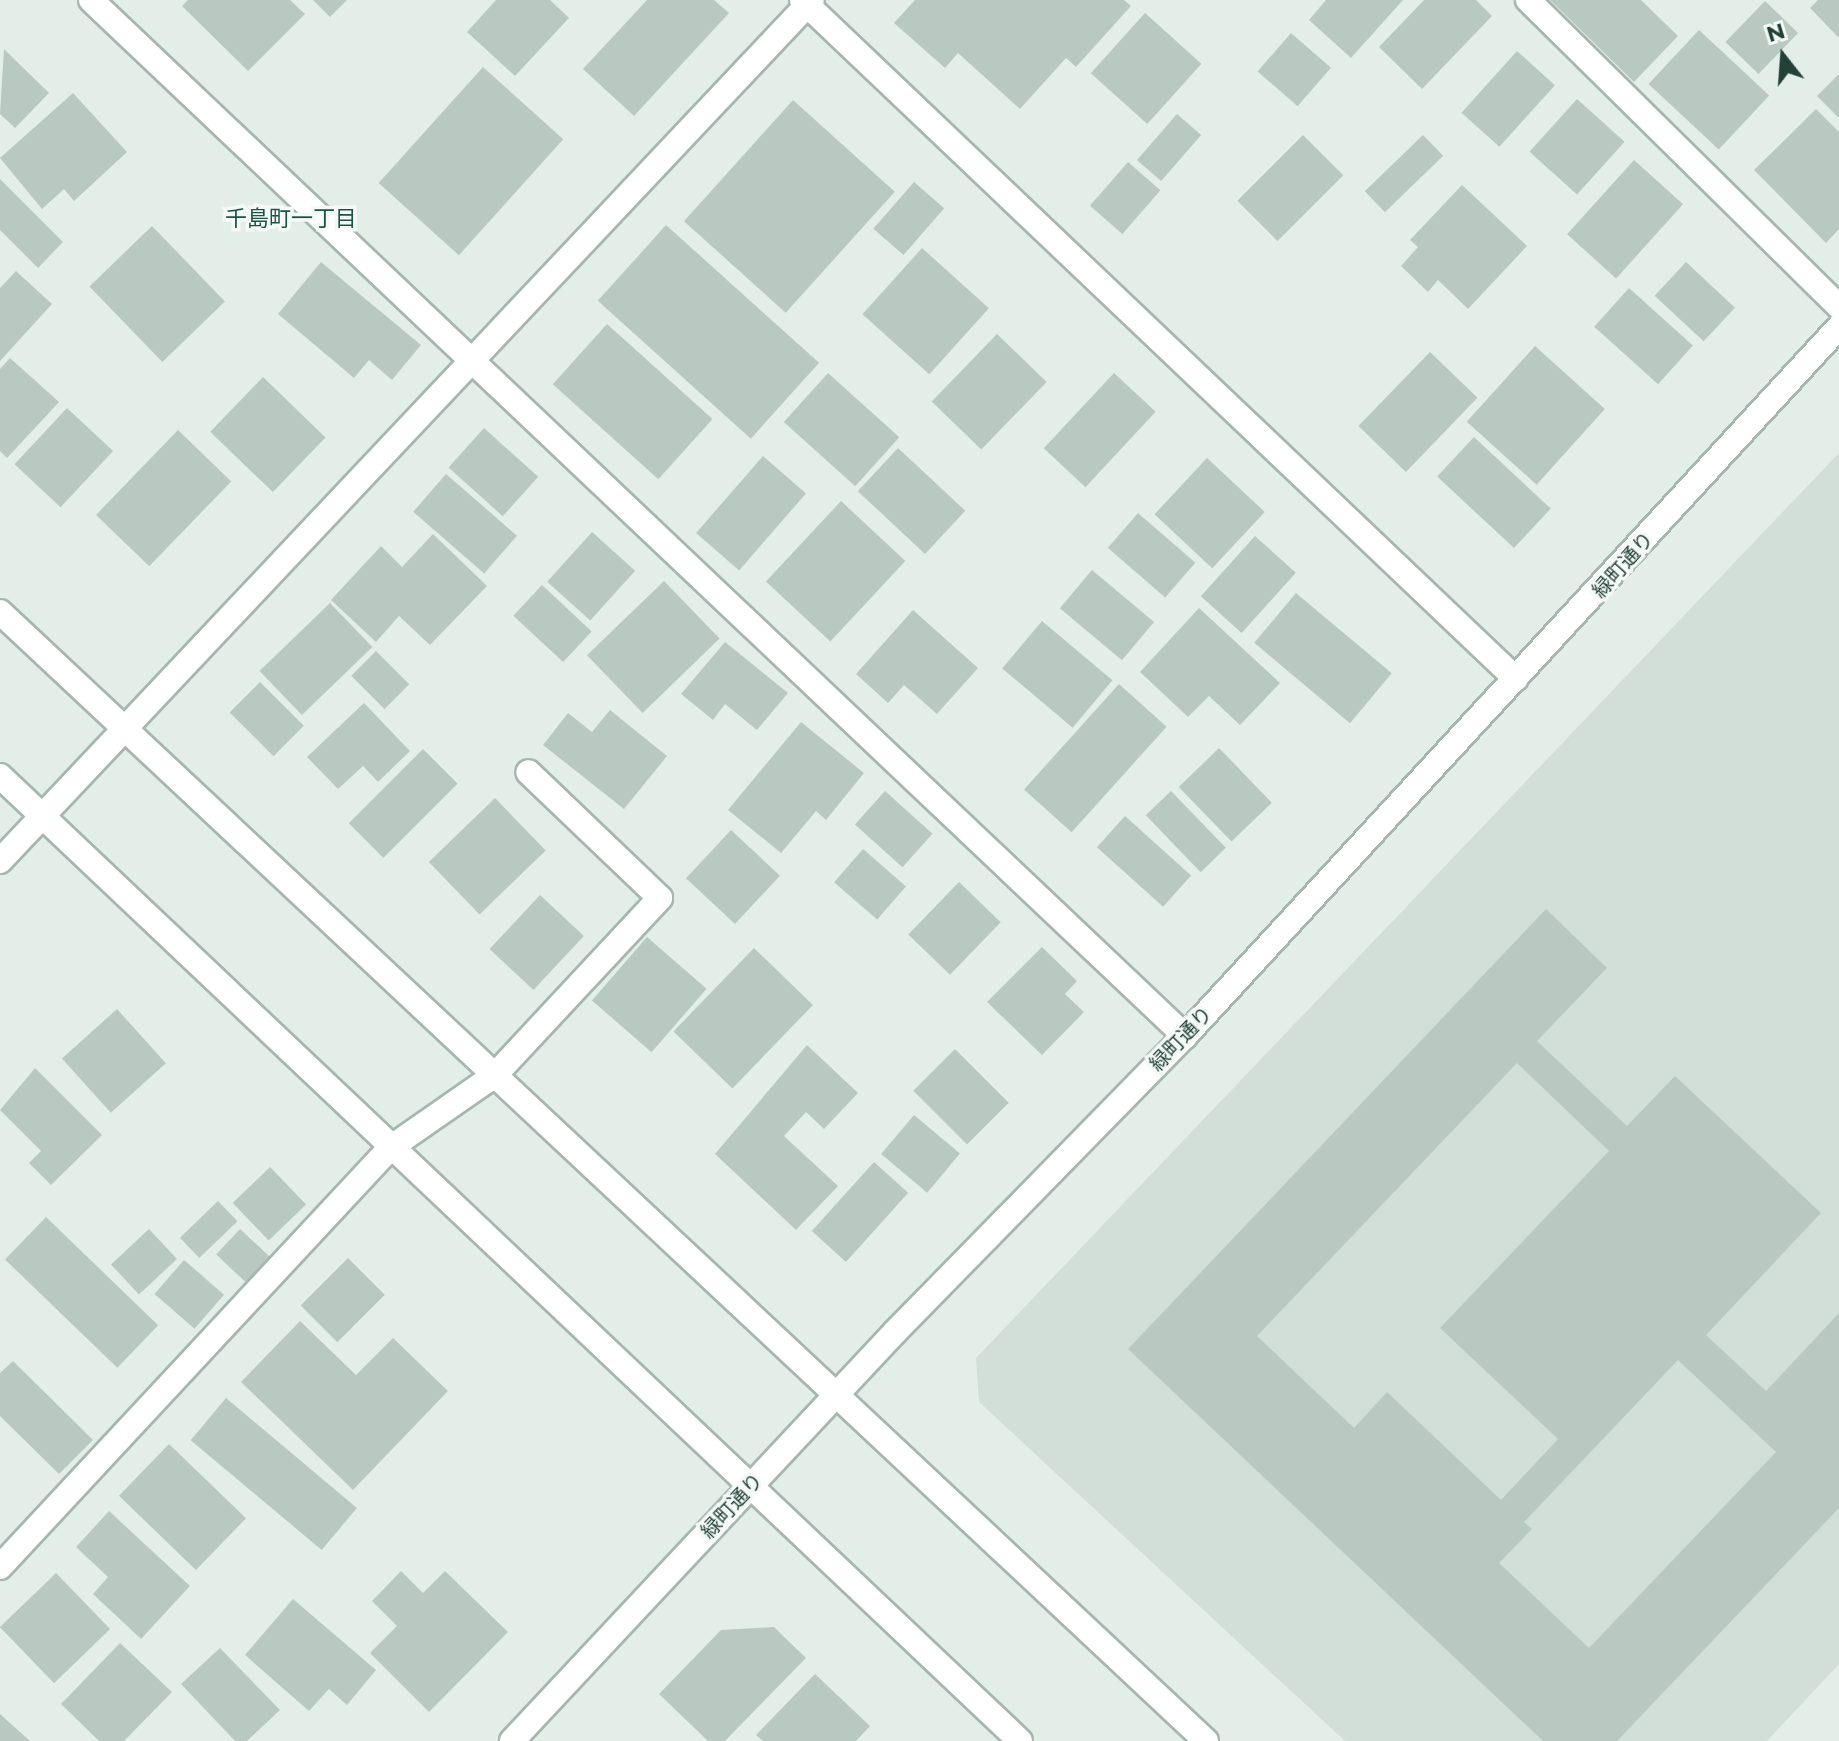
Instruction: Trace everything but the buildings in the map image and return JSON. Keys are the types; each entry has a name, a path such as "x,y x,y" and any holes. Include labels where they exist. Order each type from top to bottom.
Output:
{"street":[{"path":"91,0 474,358 1185,1036"},
{"path":"1528,0 1839,307"},
{"path":"0,861 126,732 807,2 1516,679"},
{"name":"緑町通り","path":"512,1741 835,1396 1185,1036 1839,327"},
{"path":"0,612 1206,1741"},
{"path":"0,1567 390,1148 495,1075 660,898 528,772"},
{"path":"0,776 390,1148 754,1483 1020,1741"}],"shaded area":[{"path":"1839,453 1839,1664 1767,1741 1345,1741 979,1402 976,1358"}],"district":[{"name":"千島町一丁目","path":"291,219"}]}
